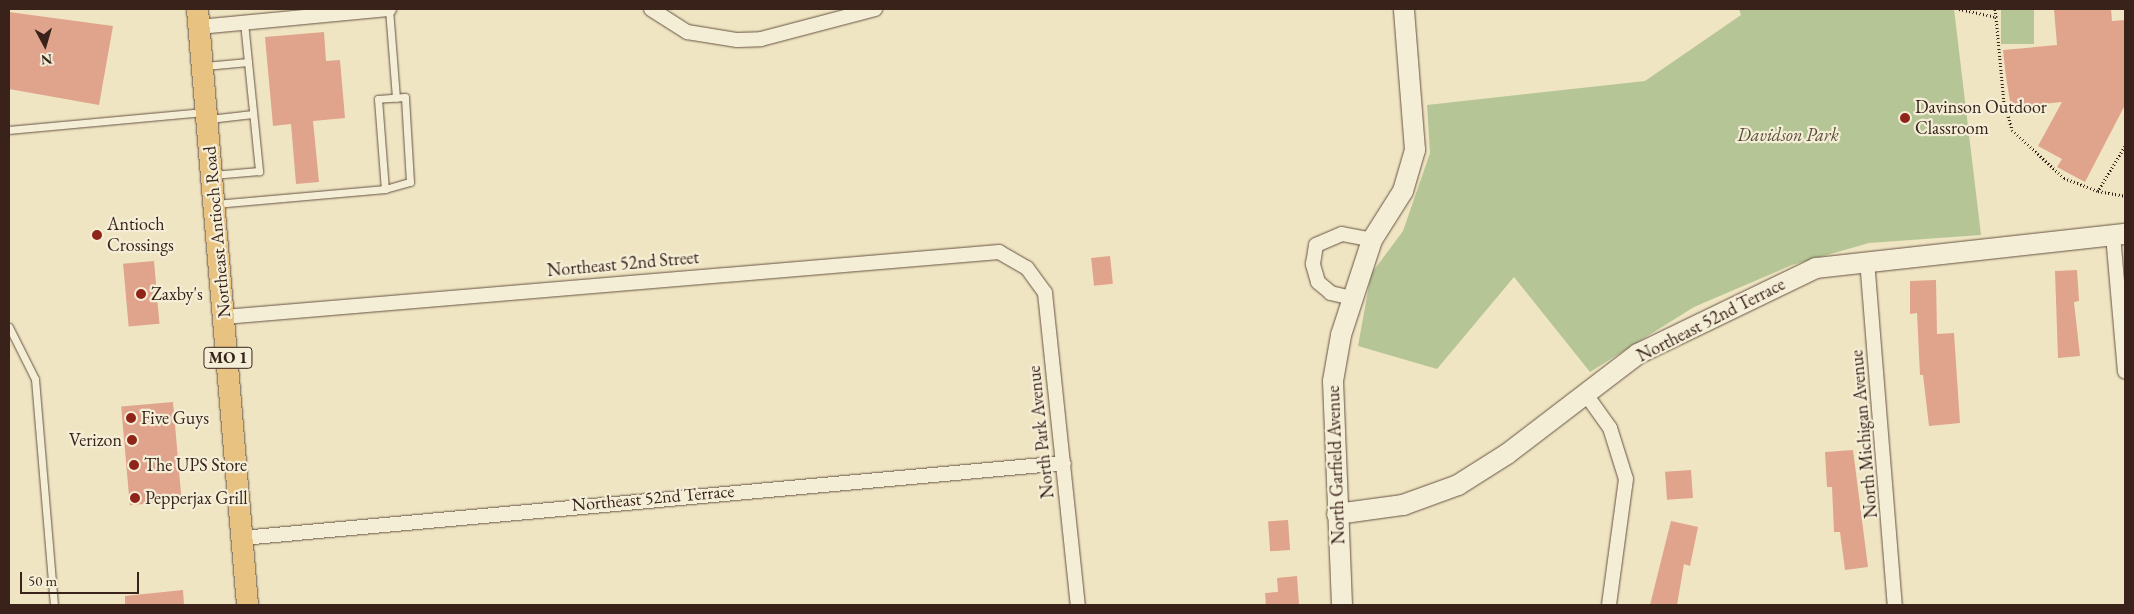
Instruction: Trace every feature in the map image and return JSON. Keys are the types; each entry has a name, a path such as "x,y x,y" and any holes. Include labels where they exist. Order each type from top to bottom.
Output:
{"main road":[{"name":"Northeast Antioch Road","path":"200,13 202,66 247,605"}],"street":[{"path":"200,13 244,22 389,9"},
{"path":"654,11 687,32 737,40 761,39 875,9"},
{"name":"North Garfield Avenue","path":"1342,605 1331,397 1352,298 1372,240 1403,191 1416,150 1404,9"},
{"path":"1352,298 1330,293 1318,282 1313,264 1316,245 1342,234 1372,240"},
{"path":"2119,234 2125,371"},
{"name":"Northeast 52nd Terrace","path":"1337,514 1403,505 1458,485 1507,454 1638,354 1706,319 1816,268 1867,260 2119,234"},
{"name":"Northeast 52nd Street","path":"224,317 999,252 1022,264"},
{"name":"North Michigan Avenue","path":"1867,260 1895,605"},
{"name":"North Park Avenue","path":"1022,264 1045,293 1078,605"},
{"path":"1586,393 1610,428 1626,479 1609,605"},
{"name":"Northeast 52nd Terrace","path":"242,538 1064,463"}],"lane":[{"path":"389,9 396,98"},
{"path":"212,176 259,171 244,22"},
{"path":"202,66 248,62"},
{"path":"214,204 385,189 411,179 405,97 378,99 385,189"},
{"path":"9,130 206,115 253,114"},
{"path":"9,327 35,380 54,605"}],"path":[{"path":"1959,9 1996,17"},
{"path":"1995,9 2004,103 2012,130 2064,178 2098,191 2125,196"},
{"path":"2098,191 2125,146"}],"green space":[{"name":"Davidson Park","path":"1739,9 1954,9 1981,235 1869,243 1792,265 1694,307 1590,372 1514,277 1437,369 1358,346 1371,274 1403,231 1430,153 1427,105 1645,81 1741,15"},
{"path":"2001,9 2034,9 2034,44 2001,44"}],"building":[{"path":"2054,9 2111,9 2112,21 2125,20 2125,105 2085,182 2057,167 2062,159 2038,146 2062,102 2011,107 2003,50 2057,45"},
{"path":"9,12 113,26 99,105 9,89"},
{"path":"324,32 326,61 340,60 345,118 313,121 319,182 296,184 291,124 273,126 265,37"},
{"path":"1110,256 1113,284 1094,286 1091,258"},
{"name":"Zaxby's","path":"154,261 159,324 129,326 123,264"},
{"path":"2077,270 2079,301 2074,302 2080,356 2058,358 2055,271"},
{"path":"1936,280 1937,334 1954,333 1960,423 1929,426 1923,375 1920,375 1917,313 1910,314 1910,281"},
{"path":"173,402 182,501 130,505 121,407"},
{"path":"1853,450 1868,567 1845,570 1840,532 1834,532 1832,487 1827,487 1825,452"},
{"path":"1691,470 1693,498 1667,500 1665,472"},
{"path":"1288,520 1290,550 1270,551 1268,521"},
{"path":"1671,521 1698,527 1690,566 1684,564 1677,605 1650,605"},
{"path":"1297,576 1299,604 1266,605 1265,593 1278,592 1277,578"},
{"path":"183,590 184,605 125,605 125,596"}],"place":[{"name":"Davinson Outdoor Classroom","path":"1905,118"},
{"name":"Antioch Crossings","path":"97,235"},
{"name":"Zaxby's","path":"141,294"},
{"name":"Five Guys","path":"131,418"},
{"name":"Verizon","path":"132,440"},
{"name":"The UPS Store","path":"134,465"},
{"name":"Pepperjax Grill","path":"135,498"}]}
